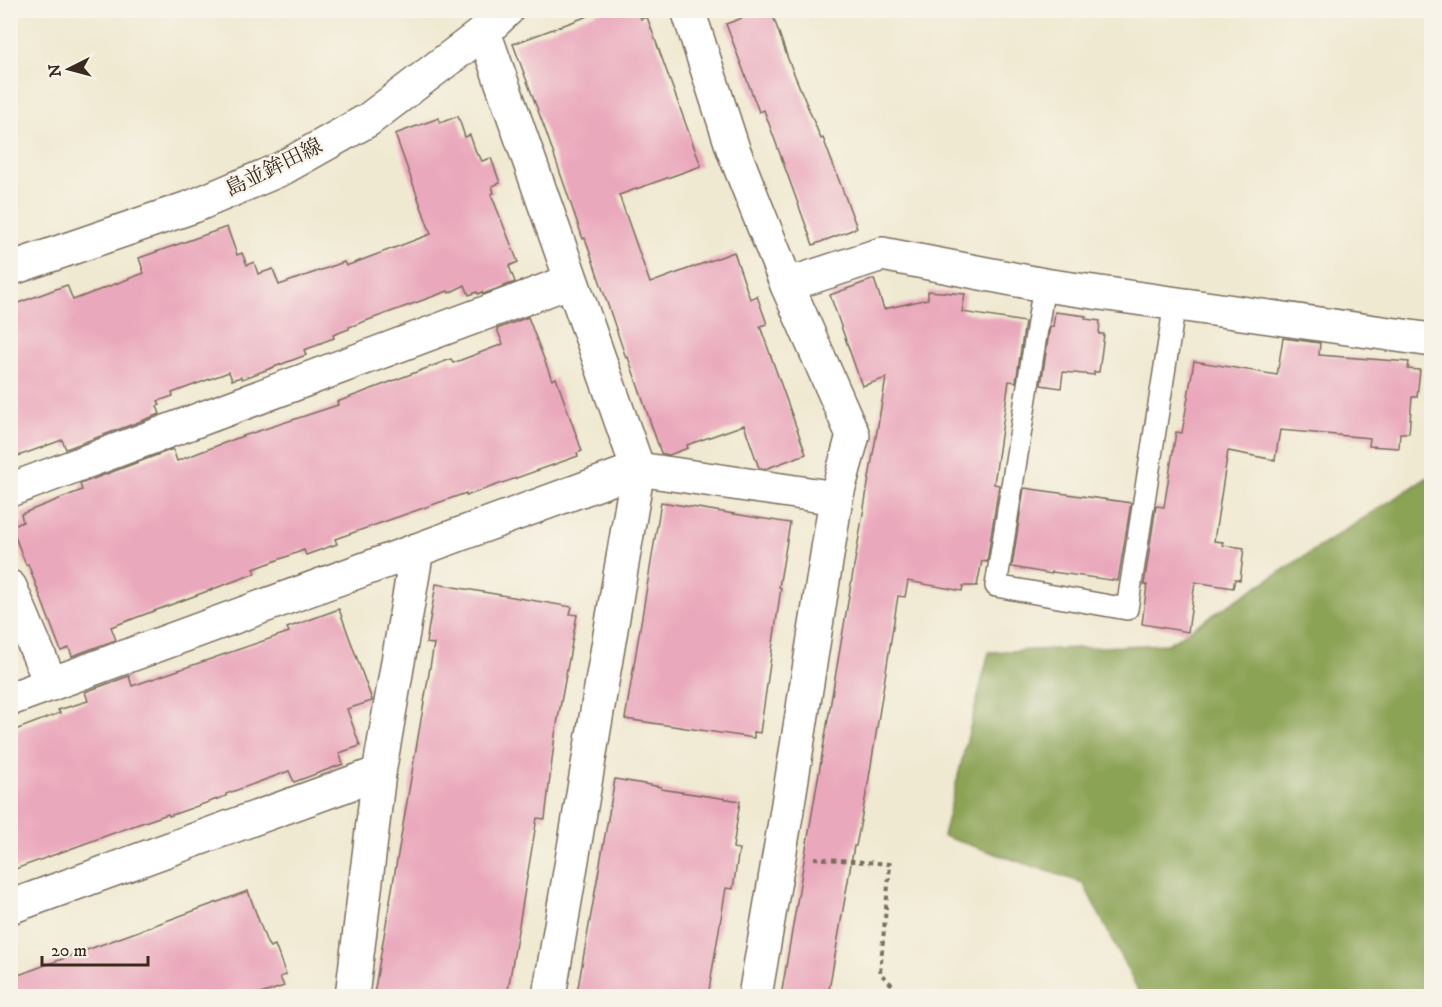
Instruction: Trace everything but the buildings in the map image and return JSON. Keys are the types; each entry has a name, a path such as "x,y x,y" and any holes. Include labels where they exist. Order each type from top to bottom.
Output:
{"street":[{"path":"688,10 733,149 787,285 853,435 836,498 755,996"},
{"path":"496,21 572,281 638,469 549,996"},
{"name":"島並鉾田線","path":"10,269 194,206 281,169 368,120 496,21"},
{"path":"787,285 882,254 1044,285 1431,340"},
{"path":"10,489 572,281"},
{"path":"10,699 638,469 836,498"},
{"path":"352,996 379,773 417,550"},
{"path":"10,587 51,684"},
{"path":"10,907 379,773"}],"lane":[{"path":"1044,285 996,586 1127,609 1175,303"}],"path":[{"path":"779,855 890,864 880,973 903,996"}],"green space":[{"path":"1431,475 1431,996 1141,996 1083,883 943,836 989,652 1168,644"}]}
